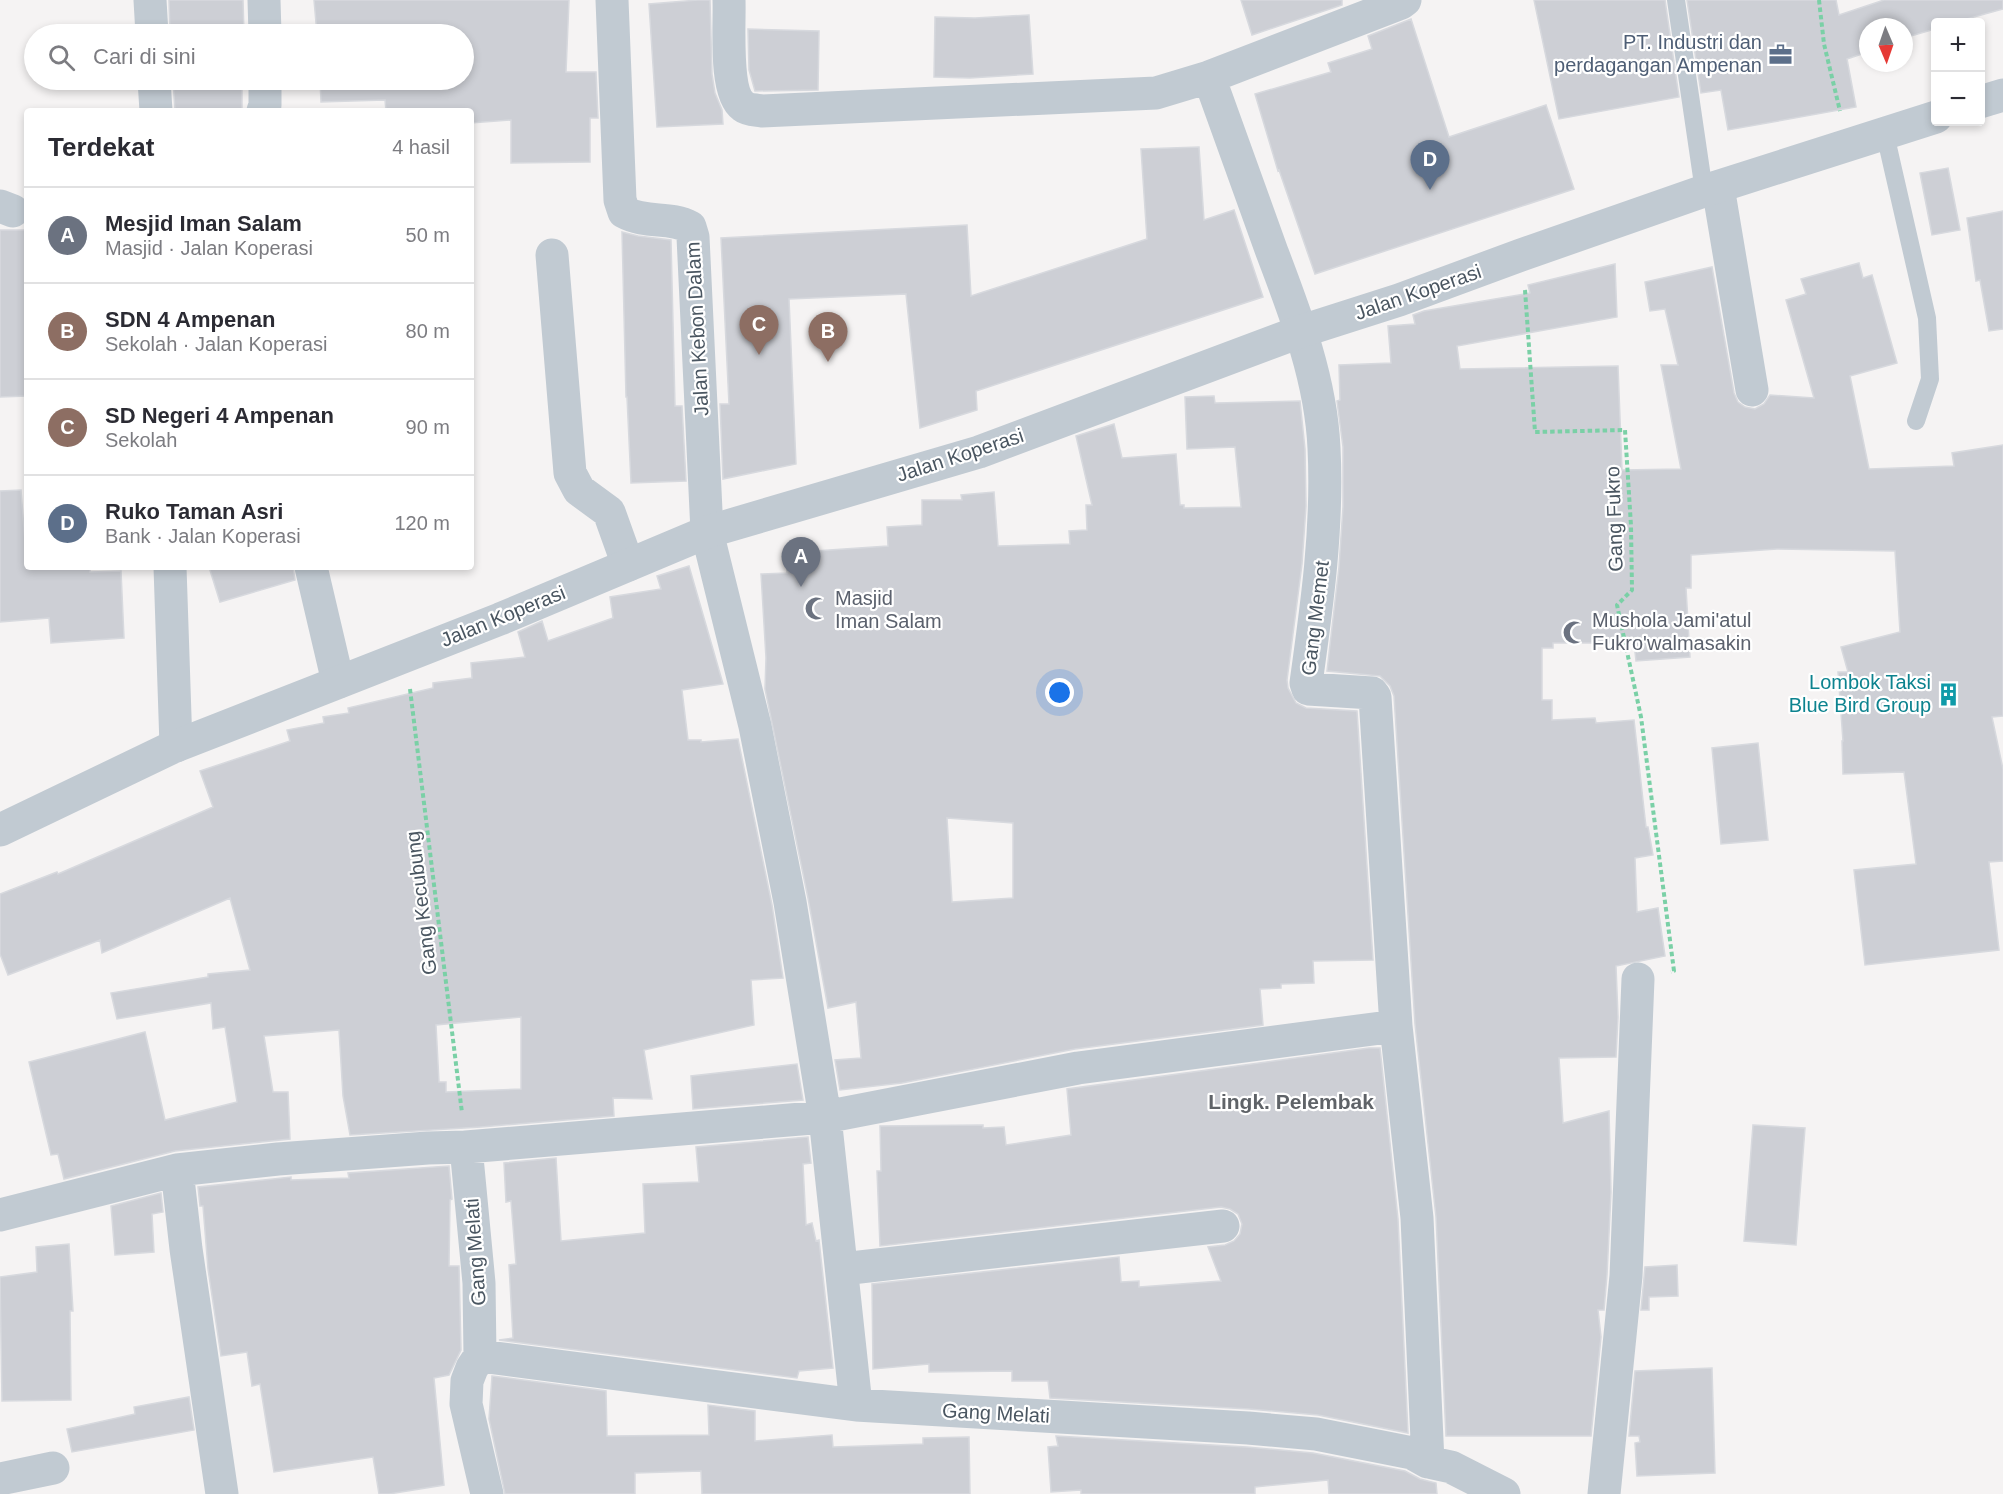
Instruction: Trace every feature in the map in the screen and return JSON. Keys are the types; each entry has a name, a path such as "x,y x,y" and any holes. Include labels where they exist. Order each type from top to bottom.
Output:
{"street":[{"path":"150,0 151,24"},
{"path":"264,0 265,24"},
{"name":"Jalan Kebon Dalam","path":"612,0 620,200 624,212 636,218 682,223 690,227 693,237 707,532"},
{"path":"729,0 730,81 735,98 744,108 762,111 1156,93 1209,77 1390,8 1405,0"},
{"path":"1209,77 1302,332"},
{"path":"155,90 156,108"},
{"path":"264,108 265,90"},
{"path":"1985,100 2003,95"},
{"name":"Jalan Koperasi","path":"0,830 176,746 500,619 707,532 979,452 1302,332 1399,300 1521,255 1711,189 1931,118"},
{"path":"1711,189 1752,390"},
{"path":"552,255 570,473 579,490 609,512 628,565"},
{"name":"Gang Memet","path":"1302,332 1313,377 1324,447 1323,560 1306,683 1308,688 1372,693 1375,697 1396,1026"},
{"path":"707,532 755,726 790,903 825,1117 856,1405"},
{"path":"170,570 176,746"},
{"path":"312,570 338,682"},
{"path":"1604,1494 1626,1276 1638,979"},
{"path":"0,1215 177,1170 278,1159 466,1147 825,1117 1078,1068 1396,1026 1417,1218 1428,1462"},
{"name":"Gang Melati","path":"466,1147 479,1283 480,1356 467,1381 466,1404 487,1494"},
{"path":"177,1170 186,1249 222,1494"},
{"path":"842,1269 1223,1226"},
{"name":"Gang Melati","path":"480,1356 856,1405 1236,1427 1316,1434 1412,1453 1428,1462 1451,1467 1504,1494"},
{"path":"0,1479 53,1468"}],"lane":[{"path":"1676,0 1711,189"},
{"path":"1872,138 1927,318 1930,379 1916,421"}],"path":[{"path":"1819,0 1824,44 1841,116 1872,138"},
{"name":"Gang Fukro","path":"1521,255 1527,306 1535,432 1625,430 1632,590 1617,605 1641,717 1674,971 1638,979"},
{"name":"Gang Kecubung","path":"406,655 466,1147"}],"building":[{"path":"169,0 243,0 244,24 170,24"},
{"path":"314,0 569,0 566,72 596,72 598,118 590,118 590,162 511,163 511,120 474,123 474,108 386,108 385,100 321,102 320,90 474,90 474,24 316,24"},
{"path":"710,0 712,74 715,93 722,110 723,124 657,127 649,4"},
{"path":"1241,0 1342,0 1342,5 1252,35"},
{"name":"PT. Industri dan perdagangan Ampenan","path":"1534,0 1665,0 1679,97 1559,119"},
{"name":"PT. Industri dan perdagangan Ampenan","path":"1687,0 1836,0 1839,15 1884,0 2003,0 2003,9 1970,18 1931,18 1931,30 1913,35 1913,18 1859,18 1859,55 1847,59 1856,107 1728,130 1721,90 1701,93"},
{"path":"1029,15 1033,74 970,78 934,77 935,17 975,18"},
{"path":"1411,19 1449,137 1546,105 1574,189 1315,274 1278,171 1255,94 1331,72 1328,63 1372,49 1368,36"},
{"path":"748,29 819,31 818,90 755,91 749,70"},
{"path":"174,90 242,90 242,108 175,108"},
{"path":"1199,147 1204,220 1234,210 1263,297 976,391 977,410 920,428 906,294 789,299 796,464 723,479 720,404 729,404 721,238 967,225 971,296 1147,239 1141,149"},
{"path":"1948,168 1960,230 1932,235 1920,173"},
{"path":"2003,211 2003,329 1989,331 1980,280 1976,281 1967,218"},
{"path":"0,230 24,230 24,396 0,397"},
{"path":"622,232 671,240 675,406 682,406 686,481 631,483 626,397"},
{"path":"1859,263 1863,278 1872,275 1897,363 1850,376 1869,469 1954,466 1952,453 2003,445 2003,716 1992,717 2003,769 2003,861 1989,862 1999,950 1865,965 1854,870 1916,864 1904,772 1843,774 1838,672 1848,672 1841,647 1900,632 1895,551 1777,549 1691,555 1691,588 1686,588 1690,657 1636,661 1634,643 1553,643 1553,648 1542,648 1542,700 1552,700 1552,720 1595,718 1596,723 1634,720 1646,827 1648,827 1653,855 1635,858 1637,912 1658,908 1665,956 1616,966 1618,1017 1616,1057 1559,1058 1563,1123 1609,1111 1611,1192 1607,1275 1604,1310 1598,1310 1601,1337 1591,1436 1446,1436 1436,1217 1415,1024 1394,696 1390,686 1380,676 1327,671 1339,567 1343,507 1343,447 1337,401 1340,400 1339,365 1391,363 1388,326 1415,324 1413,315 1424,311 1530,293 1528,285 1615,264 1617,317 1457,346 1460,369 1618,366 1622,470 1681,469 1661,365 1678,365 1665,309 1650,311 1645,282 1712,267 1734,393 1738,402 1745,407 1755,409 1764,404 1770,395 1814,398 1786,300 1806,294 1801,279"},
{"path":"1214,396 1215,403 1300,401 1305,449 1306,506 1288,688 1296,703 1306,708 1357,711 1373,960 1313,961 1314,983 1281,984 1281,988 1260,989 1263,1025 1075,1049 902,1083 840,1090 835,1060 861,1058 856,1002 828,1008 765,689 766,658 761,574 787,573 786,553 888,546 887,527 922,525 922,500 962,500 961,495 994,492 998,546 1070,544 1069,531 1087,530 1086,505 1092,505 1076,436 1114,424 1122,458 1176,454 1180,505 1184,505 1184,508 1241,507 1235,447 1187,449 1185,397","holes":["947,818 1013,823 1013,898 952,902"]},
{"path":"21,490 24,570 121,571 124,638 51,643 49,618 0,622 0,491"},
{"path":"689,566 723,684 682,690 688,740 701,740 701,742 738,739 772,905 783,978 751,980 754,1025 644,1050 652,1099 613,1098 614,1116 350,1135 343,1096 339,1030 264,1036 273,1092 288,1092 290,1139 175,1151 64,1179 58,1154 51,1155 29,1062 145,1032 165,1120 237,1102 225,1027 213,1029 211,1003 117,1019 111,993 208,977 208,974 250,970 230,898 102,953 100,940 8,975 0,954 0,894 57,872 58,874 213,807 200,771 290,741 287,730 324,723 323,717 349,713 348,708 433,688 433,683 472,678 471,663 525,657 518,632 542,621 548,641 613,618 610,597 661,589 657,576","holes":["521,1017 521,1089 446,1092 446,1082 439,1082 436,1025"]},
{"path":"210,570 293,570 295,580 220,602"},
{"path":"1758,743 1768,840 1721,844 1712,748"},
{"path":"1380,1048 1398,1219 1408,1433 1318,1415 1050,1398 1048,1381 1012,1381 1012,1371 929,1372 929,1364 873,1369 872,1284 1119,1257 1121,1282 1139,1281 1139,1287 1221,1281 1208,1247 1225,1245 1234,1241 1240,1234 1242,1224 1238,1214 1221,1207 880,1246 877,1171 881,1171 880,1126 983,1125 983,1128 1004,1127 1006,1145 1071,1135 1067,1089"},
{"path":"797,1064 803,1100 693,1109 691,1076"},
{"path":"1753,1125 1805,1128 1796,1245 1744,1241"},
{"path":"808,1137 811,1163 803,1164 806,1225 812,1223 816,1241 819,1240 833,1368 799,1371 797,1378 499,1340 513,1338 509,1265 516,1264 511,1201 506,1202 504,1163 556,1158 561,1241 645,1233 643,1184 699,1182 696,1147"},
{"path":"449,1166 452,1199 450,1200 449,1266 459,1266 461,1350 449,1375 434,1378 444,1485 379,1494 373,1457 274,1472 260,1384 252,1386 247,1352 221,1356 208,1269 203,1206 200,1206 198,1187 291,1177 291,1180 349,1178 348,1173"},
{"path":"161,1193 163,1212 152,1214 154,1252 115,1255 111,1206"},
{"path":"69,1244 73,1311 70,1311 71,1400 2,1401 0,1277 37,1272 36,1247"},
{"path":"1677,1265 1678,1296 1649,1297 1649,1310 1641,1310 1645,1267"},
{"path":"1712,1368 1715,1473 1637,1476 1635,1443 1640,1442 1639,1436 1629,1436 1635,1371"},
{"path":"492,1376 606,1391 607,1436 709,1435 708,1405 755,1411 755,1441 832,1435 833,1447 923,1444 923,1438 969,1437 970,1494 702,1494 701,1471 635,1473 635,1494 505,1494 489,1419"},
{"path":"189,1397 194,1430 72,1452 67,1429 135,1414 134,1407"},
{"path":"1056,1436 1313,1453 1405,1471 1420,1479 1436,1483 1437,1494 1329,1494 1328,1480 1255,1487 1255,1494 1081,1494 1081,1490 1051,1492 1048,1447 1058,1446"}],"place":[{"name":"PT. Industri dan perdagangan Ampenan","path":"1780,54"},
{"name":"Ruko Taman Asri","path":"1430,190"},
{"name":"SD Negeri 4 Ampenan","path":"759,355"},
{"name":"SDN 4 Ampenan","path":"828,362"},
{"name":"Mesjid Iman Salam","path":"801,587"},
{"name":"Masjid Iman Salam","path":"817,609"},
{"name":"Mushola Jami'atul Fukro'walmasakin","path":"1574,632"},
{"name":"Lombok Taksi Blue Bird Group","path":"1949,694"}],"district":[{"name":"Lingk. Pelembak","path":"1291,1101"}]}
